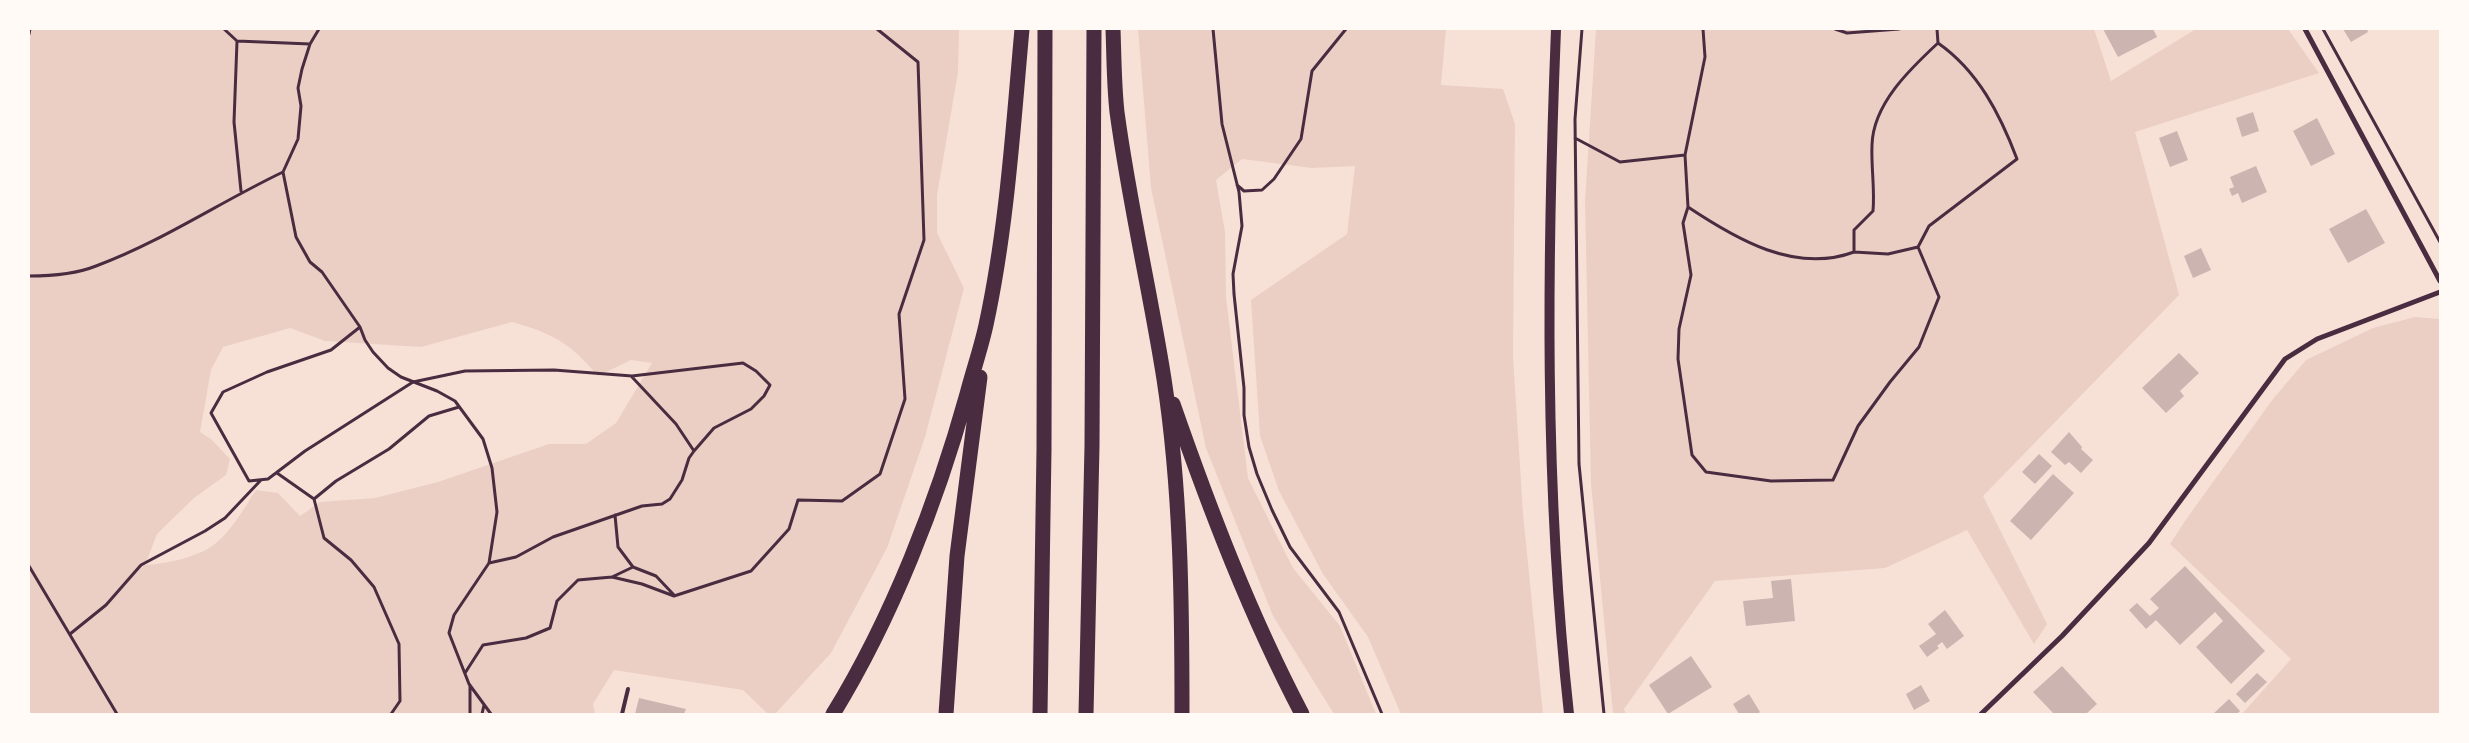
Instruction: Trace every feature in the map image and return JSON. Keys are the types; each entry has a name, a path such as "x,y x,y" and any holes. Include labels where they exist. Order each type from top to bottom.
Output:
{"highway":[{"path":"946,714 957,556 986,326 1004,219 1022,29"},
{"path":"1040,714 1044,449 1045,29"},
{"path":"1086,714 1092,436 1094,29"},
{"path":"1113,29 1117,109 1133,215 1164,380 1176,485 1182,582 1182,714"},
{"path":"833,714 880,625 926,521 958,425 986,326"},
{"path":"1164,380 1230,557 1269,651 1302,714"}],"main road":[{"path":"1556,29 1551,149 1550,420 1559,622 1569,714"}],"street":[{"path":"2305,29 2440,280"},
{"path":"1981,714 2062,636 2149,543 2285,359 2317,339 2440,292"}],"lane":[{"path":"622,714 628,689"}],"path":[{"path":"29,34 30,29"},
{"path":"224,29 236,41 310,44"},
{"path":"319,29 310,44 302,69 298,88 301,106 298,139 283,172 296,236 310,262 322,272 360,327 365,340 388,368 413,382 423,384 447,395 459,407 483,439 492,468 497,512 489,563 454,615 449,633 470,685 491,714"},
{"path":"612,577 642,584 674,596 751,571 789,529 798,500 842,501 880,474 905,399 899,314 924,240 918,62 877,29"},
{"path":"1213,29 1222,124 1237,185 1242,226 1234,274 1234,294 1244,388 1244,415 1250,447 1257,474 1279,525 1290,546 1339,612 1382,714"},
{"path":"1237,185 1244,191 1262,190 1274,180 1300,139 1312,70 1346,29"},
{"path":"1582,29 1575,138 1579,464 1604,714"},
{"path":"1702,29 1704,57 1685,155 1688,207 1683,223 1691,275 1679,329 1678,359 1692,455 1706,472 1771,481 1833,480 1858,426 1890,382 1919,347 1939,297 1918,247"},
{"path":"1835,29 1847,33 1899,29"},
{"path":"1854,252 1854,230 1873,211 1875,186 1872,144 1877,120 1898,84 1938,44 1937,29"},
{"path":"2323,29 2440,242"},
{"path":"236,41 234,122 241,192"},
{"path":"1688,207 1725,232 1753,246 1799,258 1835,260 1854,252 1888,254 1918,247 1929,226 2017,159 2004,125 1982,86 1955,55 1938,44"},
{"path":"1575,138 1620,162 1685,155"},
{"path":"29,276 46,276 95,267 166,234 241,192 283,172"},
{"path":"360,327 331,350 268,372 223,392 211,413 248,481 268,479 305,451 413,382 465,372 554,370 632,376 744,364 756,370 770,385 764,396 751,409 714,428 689,458 682,480 670,499 662,504 642,506 553,536 516,557 489,563"},
{"path":"632,376 676,424 694,452"},
{"path":"314,499 336,481 389,449 429,416 459,407"},
{"path":"277,473 314,499 324,538 351,560 374,587 399,644 400,701 391,714"},
{"path":"70,634 106,605 141,565 205,531 225,518 262,480"},
{"path":"615,515 618,547 633,568 656,576 674,596"},
{"path":"29,566 117,714"},
{"path":"465,673 483,645 526,638 550,628 557,601 578,580 612,577 633,568"},
{"path":"470,685 470,714"},
{"path":"482,714 484,705"}],"shaded area":[{"path":"29,29 959,29 958,72 937,195 937,233 964,288 925,437 887,548 831,653 775,714 768,714 743,690 614,670 593,704 595,714 29,714","holes":["512,322 539,331 560,341 579,355 598,376 631,360 652,363 616,423 586,444 549,444 438,482 375,498 320,502 300,516 278,493 256,490 228,531 209,548 182,559 145,565 157,534 194,498 226,475 230,459 211,439 200,432 211,370 223,347 290,328 325,341 421,347"]},
{"path":"1138,29 1446,29 1441,85 1503,89 1515,124 1513,356 1523,513 1543,714 1401,714 1368,637 1323,574 1279,491 1260,436 1251,300 1347,234 1355,166 1312,168 1242,159 1216,180 1225,232 1226,297 1248,478 1293,568 1340,626 1376,714 1334,714 1273,616 1206,448 1151,188"},
{"path":"1596,29 2094,29 2111,81 2196,29 2288,29 2319,73 2135,132 2179,295 1983,496 2047,624 2034,644 1967,530 1885,568 1715,581 1624,709 1626,714 1613,714 1591,484 1585,201"},
{"path":"2415,317 2440,319 2440,714 2242,714 2291,659 2170,544 2273,399 2306,360 2373,328"}],"building":[{"path":"2103,29 2153,29 2157,37 2118,57"},
{"path":"2343,29 2367,29 2368,32 2351,42"},
{"path":"2253,112 2259,131 2242,137 2236,118"},
{"path":"2317,118 2335,154 2311,166 2293,131"},
{"path":"2177,131 2188,160 2170,167 2159,138"},
{"path":"2256,166 2267,192 2242,203 2238,193 2232,196 2229,189 2234,187 2230,177"},
{"path":"2366,209 2385,243 2348,263 2329,229"},
{"path":"2201,248 2211,270 2193,278 2184,256"},
{"path":"2179,353 2199,373 2180,391 2184,396 2166,413 2142,388"},
{"path":"2069,432 2082,447 2081,449 2093,460 2081,473 2069,462 2065,465 2051,452"},
{"path":"2039,454 2052,466 2035,484 2022,472"},
{"path":"2053,474 2074,493 2031,540 2010,521"},
{"path":"2185,566 2265,651 2231,684 2196,647 2223,621 2215,612 2180,645 2156,620 2146,629 2129,610 2137,603 2150,616 2159,608 2150,599"},
{"path":"1791,579 1795,621 1746,626 1743,601 1773,598 1771,581"},
{"path":"1945,610 1964,636 1947,649 1942,642 1937,646 1939,648 1927,657 1919,646 1936,634 1928,624"},
{"path":"1691,656 1712,687 1668,714 1649,685"},
{"path":"2062,666 2097,704 2086,714 2054,714 2033,692"},
{"path":"2257,673 2267,682 2245,703 2236,694"},
{"path":"1921,685 1930,701 1914,710 1906,694"},
{"path":"1749,694 1760,712 1757,714 1739,714 1733,704"},
{"path":"639,698 686,709 684,714 635,714"},
{"path":"2229,699 2240,711 2237,714 2213,714"}]}
